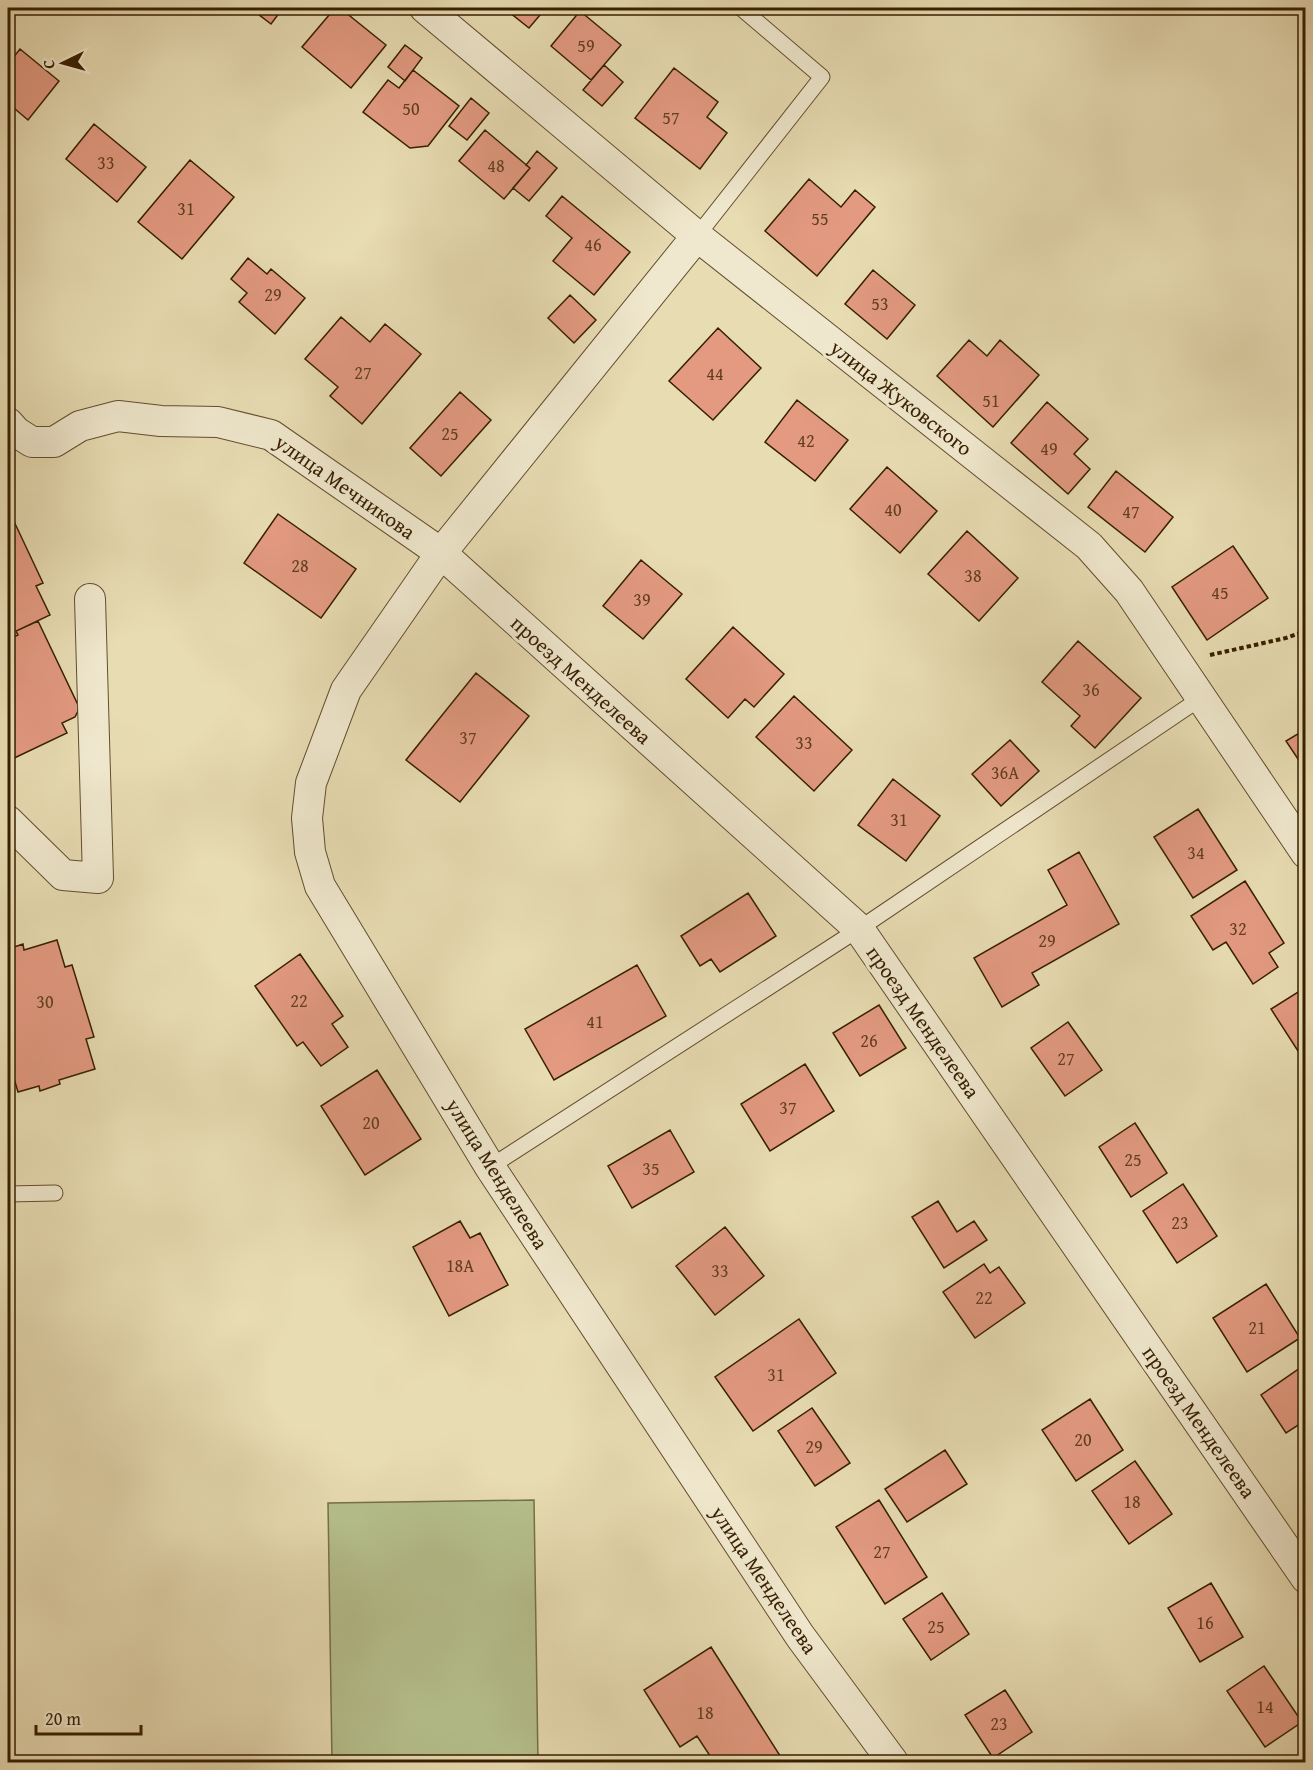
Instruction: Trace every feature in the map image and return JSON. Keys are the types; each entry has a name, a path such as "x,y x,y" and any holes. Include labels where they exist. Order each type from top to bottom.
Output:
{"street":[{"name":"улица Жуковского","path":"425,8 697,236 1089,546 1129,591 1305,853"},
{"name":"улица Менделеева","path":"697,236 441,553 346,690 311,783 307,818 309,852 320,886 490,1167 800,1635 892,1762"},
{"name":"улица Мечникова","path":"8,423 16,432 32,442 54,442 80,426 118,416 161,421 218,422 271,435 441,553"},
{"name":"проезд Менделеева","path":"441,553 859,929 1305,1578"},
{"path":"8,821 63,874 98,878 90,598"}],"lane":[{"path":"697,236 822,77 741,8"},
{"path":"490,1167 859,929 1201,698"},
{"path":"8,1194 55,1193"}],"path":[{"path":"1177,663 1286,638 1305,631"}],"green space":[{"path":"534,1500 538,1762 332,1762 328,1503"}],"building":[{"path":"250,8 283,8 271,24"},
{"path":"335,8 340,8 386,45 351,88 302,47"},
{"path":"504,8 546,8 529,28"},
{"path":"580,11 621,45 591,80 551,46"},
{"path":"405,45 422,58 405,81 388,67"},
{"path":"20,49 59,81 28,120 8,103 8,64"},
{"path":"604,65 623,82 602,106 583,90"},
{"path":"674,68 718,102 707,117 727,133 700,169 635,118"},
{"path":"413,70 459,106 428,146 410,148 363,112 388,80 399,88"},
{"path":"471,98 489,113 467,140 449,126"},
{"path":"94,124 146,167 117,202 66,159"},
{"path":"485,130 530,168 504,199 459,161"},
{"path":"537,151 557,168 529,201 513,188 530,168 526,165"},
{"path":"190,160 234,197 182,259 138,222"},
{"path":"809,179 841,207 855,190 875,207 817,276 765,231"},
{"path":"562,196 630,252 594,295 553,261 572,238 546,216"},
{"path":"248,258 267,274 271,269 305,298 275,334 239,302 247,293 231,279"},
{"path":"873,270 915,305 887,339 845,304"},
{"path":"570,295 596,320 574,343 548,318"},
{"path":"341,317 370,342 385,324 421,354 362,424 330,396 338,387 305,359"},
{"path":"718,328 761,368 713,420 669,381"},
{"path":"969,340 987,356 1000,340 1039,375 993,427 937,376"},
{"path":"460,392 491,420 441,476 410,448"},
{"path":"797,400 848,440 815,481 765,442"},
{"path":"1047,402 1088,439 1074,454 1090,469 1068,494 1011,443"},
{"path":"887,467 937,511 900,553 850,509"},
{"path":"1116,471 1173,517 1145,552 1088,507"},
{"path":"278,514 356,569 321,618 244,563"},
{"path":"11,515 43,583 36,586 50,615 16,631 18,635 8,640 8,517"},
{"path":"967,531 1018,578 979,621 928,574"},
{"path":"1233,546 1268,598 1207,640 1172,587"},
{"path":"641,560 682,594 643,639 603,606"},
{"path":"38,621 78,705 78,711 75,717 62,723 67,733 8,761 8,640 18,635 16,631"},
{"path":"733,627 784,674 754,707 745,699 728,718 686,679"},
{"path":"1078,641 1141,698 1095,748 1071,726 1080,716 1042,682"},
{"path":"476,673 529,716 460,802 406,760"},
{"path":"794,696 852,750 814,791 756,737"},
{"path":"1306,729 1306,771 1286,741"},
{"path":"1010,740 1039,771 1001,806 972,774"},
{"path":"893,779 940,816 906,861 858,825"},
{"path":"1198,809 1237,870 1193,898 1154,837"},
{"path":"1079,852 1119,924 1032,973 1039,985 1002,1007 974,958 1067,905 1048,870"},
{"path":"1245,881 1284,943 1269,953 1278,967 1253,984 1226,942 1213,950 1191,916"},
{"path":"748,893 776,936 720,972 711,959 700,966 681,936"},
{"path":"57,940 65,967 72,965 94,1037 86,1039 95,1069 59,1080 60,1084 40,1091 39,1086 18,1092 13,1075 8,1077 8,949 23,944 24,950"},
{"path":"300,954 343,1016 332,1024 348,1047 321,1066 303,1042 297,1046 255,986"},
{"path":"637,965 666,1016 554,1080 525,1029"},
{"path":"1306,987 1306,1046 1298,1051 1271,1009"},
{"path":"879,1005 906,1048 860,1076 833,1033"},
{"path":"1068,1022 1102,1070 1065,1096 1031,1048"},
{"path":"805,1064 834,1111 770,1151 741,1104"},
{"path":"377,1070 421,1139 365,1175 321,1106"},
{"path":"1135,1123 1167,1173 1131,1197 1099,1147"},
{"path":"670,1130 694,1172 632,1208 608,1166"},
{"path":"1183,1184 1217,1236 1177,1263 1143,1211"},
{"path":"938,1201 957,1232 974,1221 987,1240 944,1268 912,1217"},
{"path":"460,1221 470,1238 480,1233 508,1285 449,1316 413,1247"},
{"path":"725,1227 764,1276 715,1315 676,1266"},
{"path":"984,1264 990,1273 999,1267 1025,1303 975,1338 943,1292"},
{"path":"1266,1284 1300,1338 1247,1372 1213,1318"},
{"path":"799,1319 836,1373 753,1431 715,1377"},
{"path":"1303,1366 1306,1369 1306,1420 1286,1433 1261,1395"},
{"path":"1090,1399 1123,1450 1076,1481 1042,1430"},
{"path":"812,1408 850,1463 815,1486 778,1431"},
{"path":"945,1450 967,1484 907,1522 885,1489"},
{"path":"1135,1461 1172,1514 1129,1544 1092,1491"},
{"path":"879,1500 927,1577 885,1604 836,1527"},
{"path":"1211,1583 1243,1637 1200,1662 1168,1608"},
{"path":"942,1593 969,1634 931,1660 903,1619"},
{"path":"711,1647 784,1762 714,1762 697,1736 680,1747 644,1690"},
{"path":"1264,1666 1302,1722 1265,1747 1227,1691"},
{"path":"1005,1690 1032,1732 993,1758 965,1715"}]}
